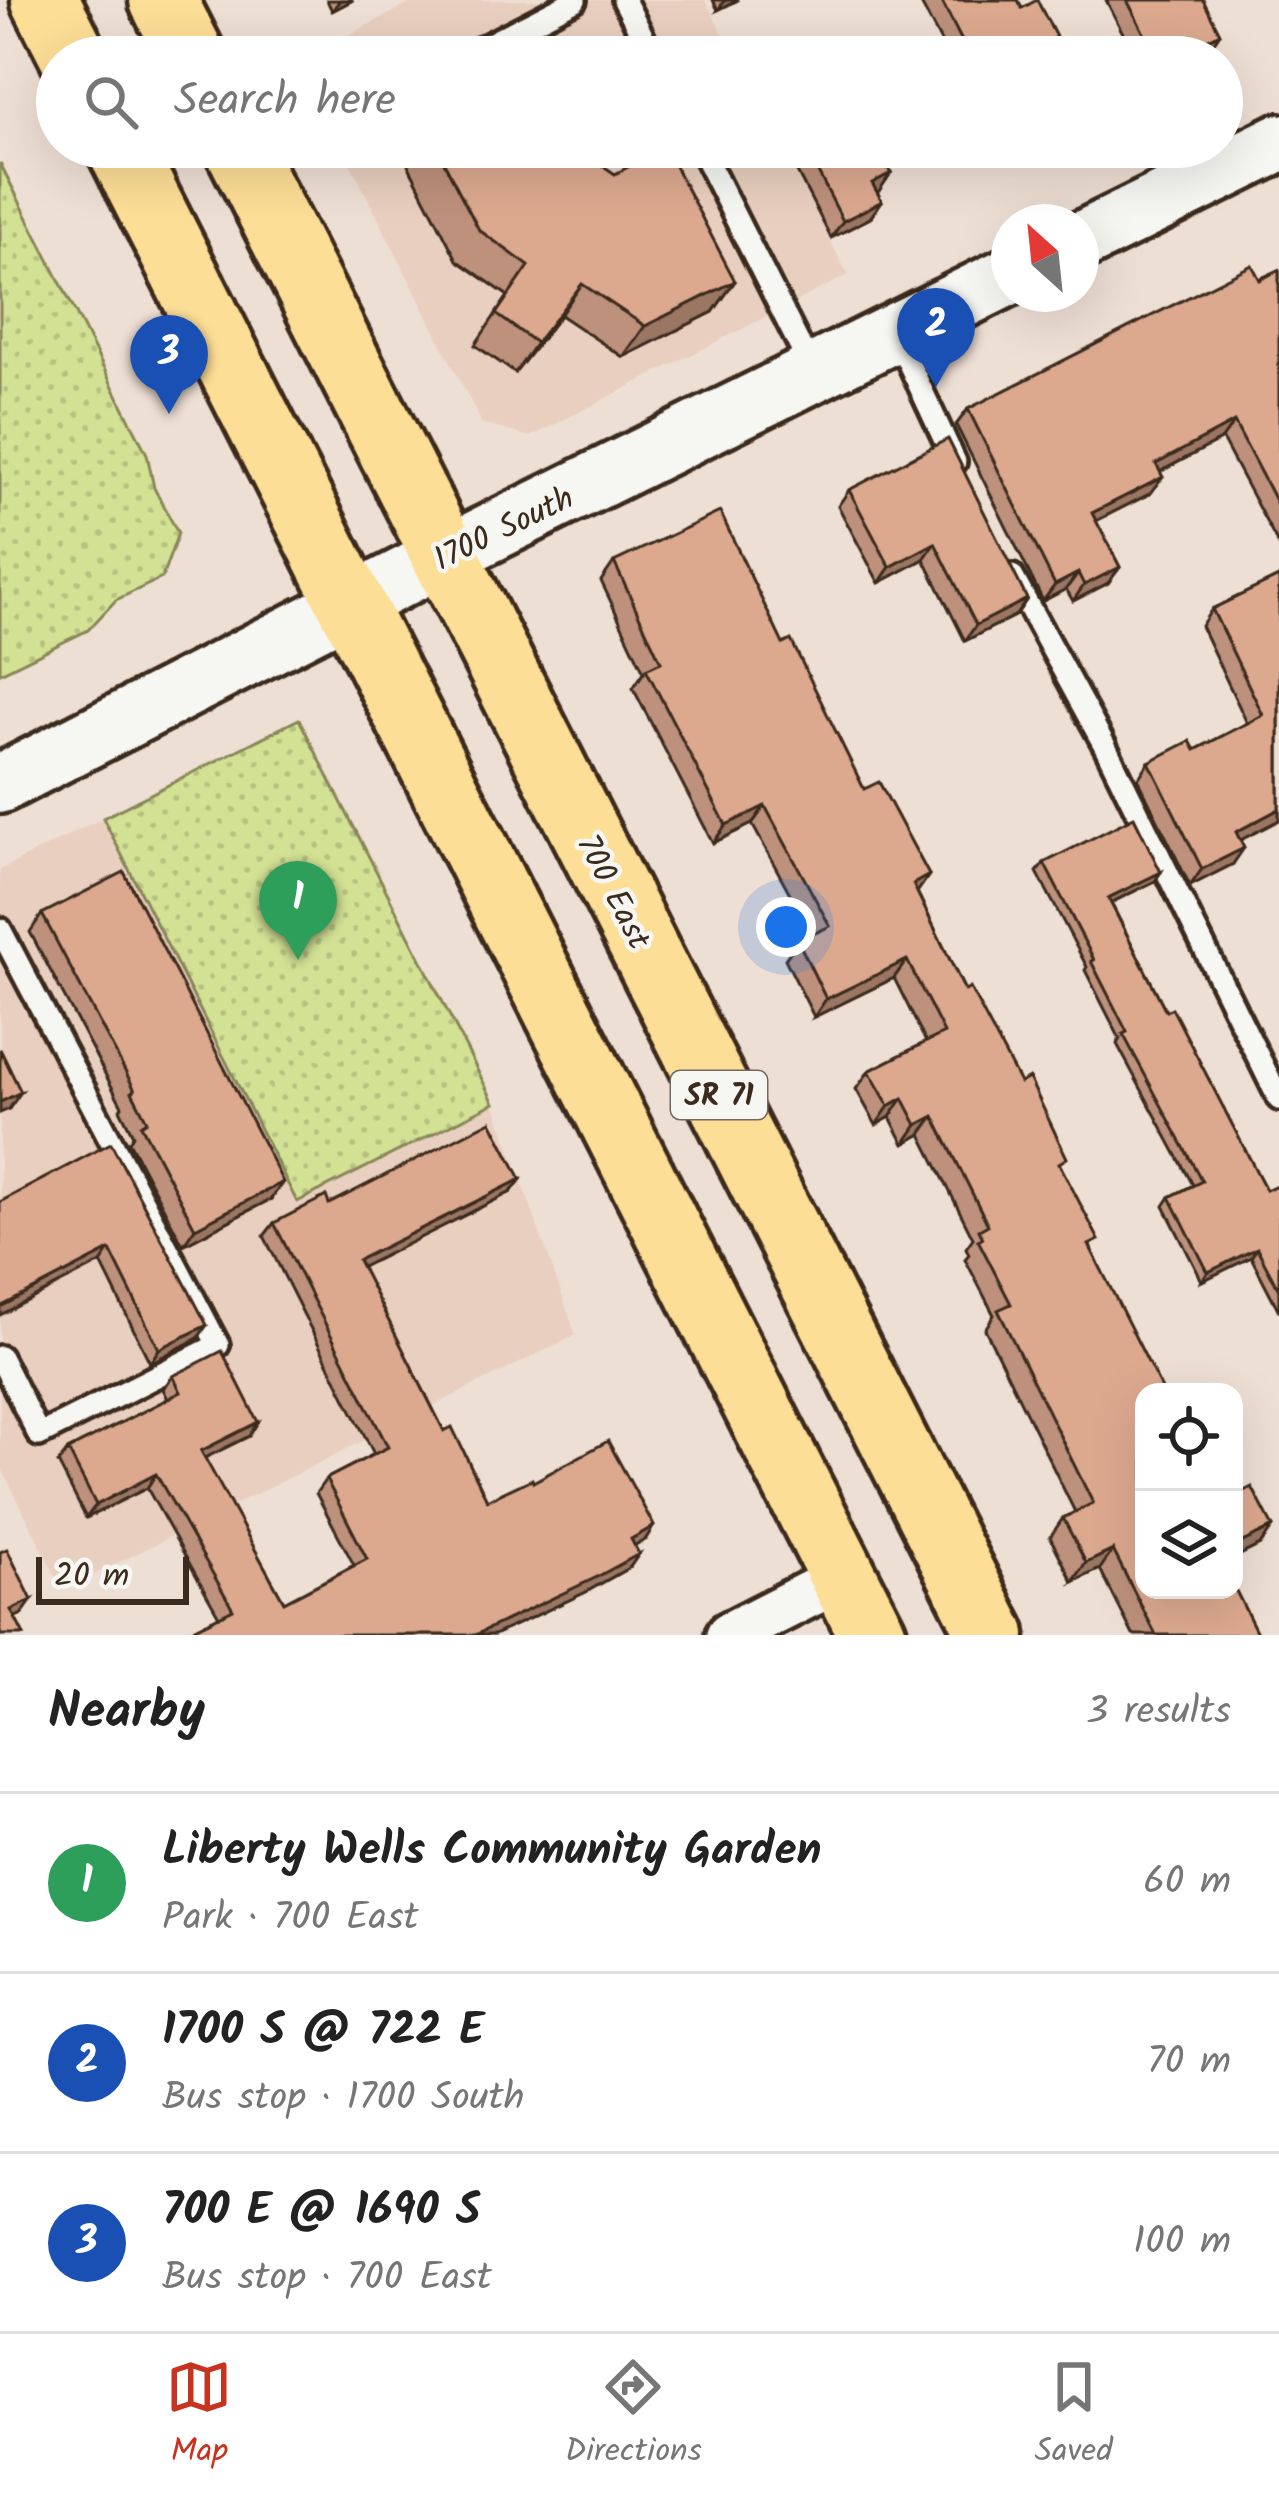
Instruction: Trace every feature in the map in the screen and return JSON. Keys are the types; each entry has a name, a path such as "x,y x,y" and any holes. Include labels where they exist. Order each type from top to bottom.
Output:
{"main road":[{"path":"45,0 63,36"},
{"path":"163,0 181,36"},
{"path":"131,168 873,1635"},
{"name":"700 East","path":"266,168 446,555 992,1635"}],"street":[{"path":"1243,161 1279,143"},
{"path":"1099,232 1228,168"},
{"name":"1700 South","path":"0,784 446,555 991,285"},
{"path":"729,1635 843,1576"}],"lane":[{"path":"505,36 574,0"},
{"path":"624,0 642,36"},
{"path":"711,168 814,373"},
{"path":"895,333 964,480"},
{"path":"1005,561 1106,748 1279,1099"},
{"path":"0,929 218,1346 39,1435 0,1357"}],"shaded area":[{"path":"417,0 705,0 724,36 347,36"},
{"path":"353,168 793,168 848,275 530,437 482,424"},
{"path":"103,818 297,1202 494,1103 576,1335 63,1590 0,1465 0,870"}],"green space":[{"path":"0,163 147,454 154,488 178,533 162,578 116,600 88,630 0,673"},
{"path":"299,719 494,1103 297,1202 103,818"}],"building":[{"path":"941,0 1018,0 1022,8 1037,0 1055,36 959,36"},
{"path":"1127,0 1203,0 1220,33 1214,36 1145,36"},
{"path":"447,168 606,168 615,174 626,168 676,168 735,281 645,326 582,284 536,343 496,314 529,266 479,230"},
{"path":"816,168 888,168 891,173 872,183 882,201 843,221"},
{"path":"1252,265 1260,280 1279,270 1279,508 1234,422 1156,464 1163,477 1092,513 1120,567 1084,585 1078,573 1055,585 968,409"},
{"path":"948,439 1027,599 976,625 935,543 890,567 849,490"},
{"path":"720,512 783,644 791,640 864,789 879,782 929,875 913,884 965,991 970,988 1020,1083 1029,1078 1067,1158 1059,1163 1099,1240 1089,1245 1158,1383 1135,1383 1135,1593 1113,1550 1086,1563 1063,1518 1093,1503 998,1310 1011,1304 978,1240 983,1238 979,1230 988,1225 934,1116 917,1125 903,1098 889,1106 869,1071 944,1033 907,960 826,999 798,941 830,926 765,806 726,825 646,669 661,662 614,562"},
{"path":"1279,577 1279,809 1236,832 1244,848 1202,869 1149,762 1190,741 1195,750 1263,715 1212,609"},
{"path":"1134,817 1161,872 1108,898 1166,1011 1172,1008 1266,1190 1279,1184 1279,1290 1257,1248 1208,1272 1170,1197 1202,1181 1123,1034 1127,1032 1094,960 1044,863"},
{"path":"124,872 283,1182 195,1228 141,1125 147,1121 135,1090 42,914"},
{"path":"0,1049 21,1092 0,1102"},
{"path":"491,1121 521,1179 358,1260 444,1431 452,1427 487,1500 533,1482 608,1441 654,1526 631,1539 639,1554 475,1635 181,1635 233,1609 156,1474 96,1505 68,1450 181,1392 173,1376 222,1351 258,1422 201,1451 284,1602 367,1559 326,1479 388,1447 274,1223 326,1196 329,1204"},
{"path":"111,1143 207,1325 159,1349 110,1250 0,1307 0,1202"},
{"path":"1252,1487 1273,1527 1243,1542 1243,1492"},
{"path":"7,1549 32,1600 11,1610 24,1635 0,1635 0,1552"},
{"path":"1138,1599 1240,1599 1258,1635 1156,1635"}],"place":[{"name":"1700 S @ 722 E","path":"936,387"},
{"name":"700 E @ 1690 S","path":"169,414"},
{"name":"Liberty Wells Community Garden","path":"298,960"}]}
